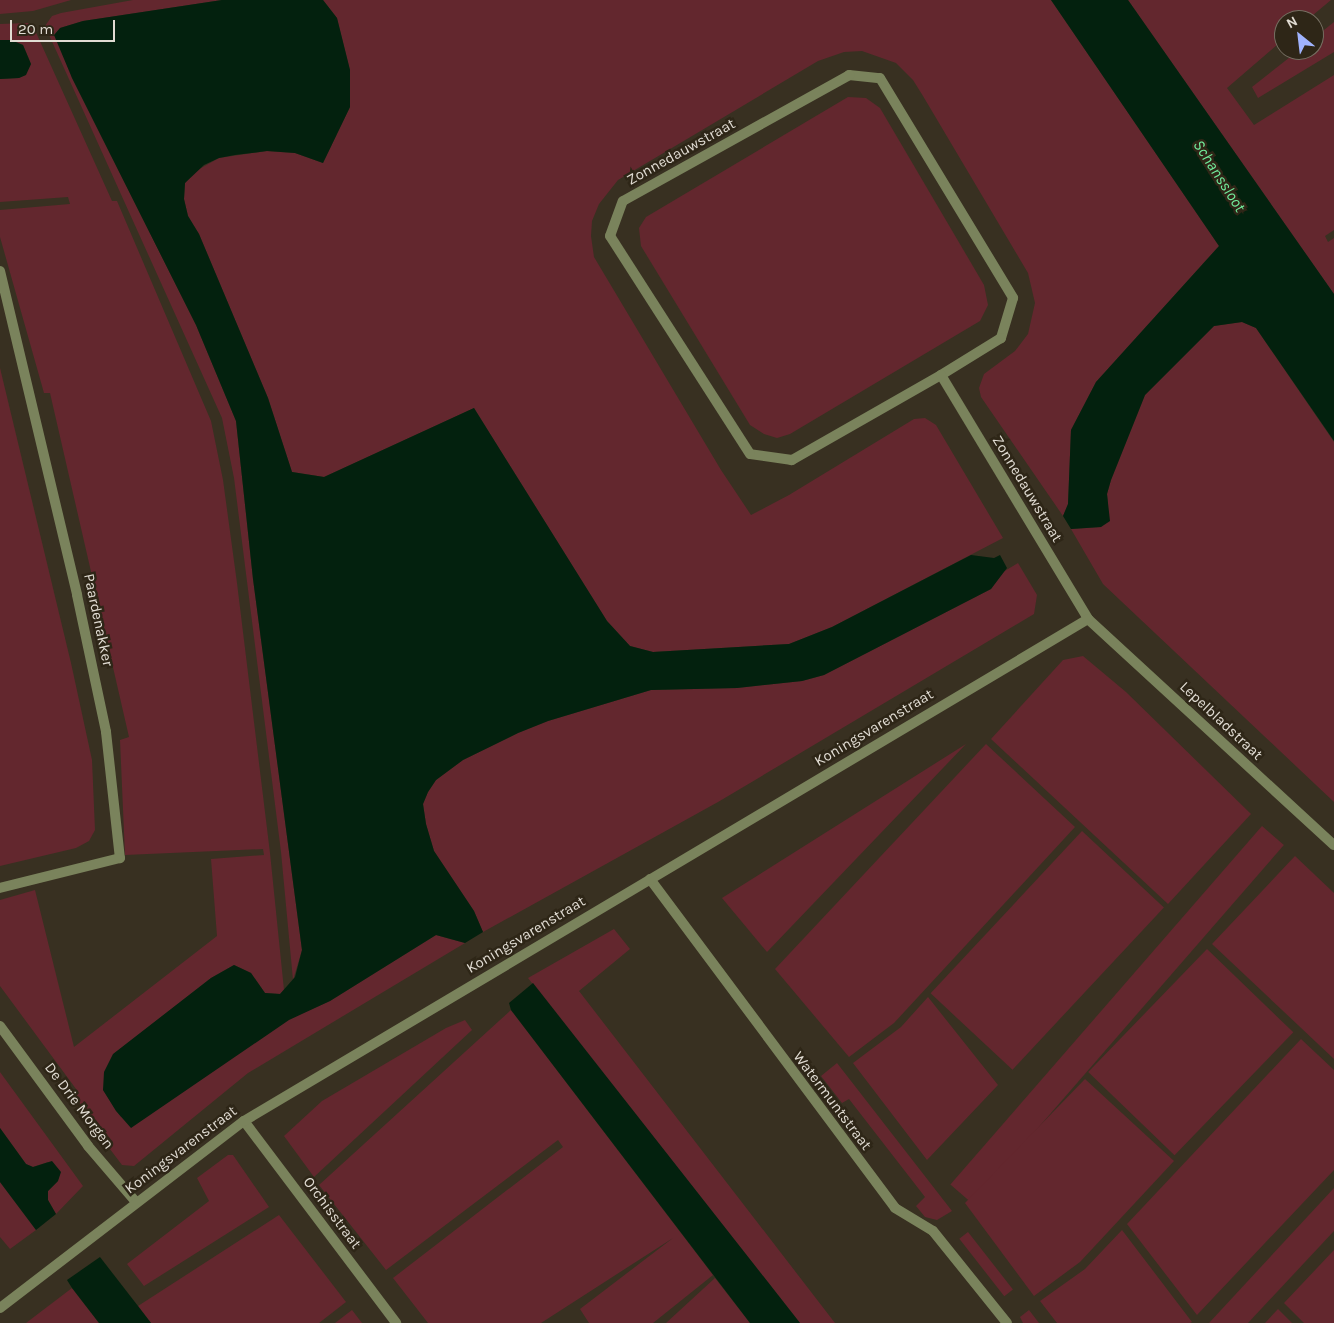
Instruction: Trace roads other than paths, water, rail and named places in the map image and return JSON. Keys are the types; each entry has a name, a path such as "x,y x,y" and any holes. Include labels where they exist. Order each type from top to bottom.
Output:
{"street":[{"name":"Zonnedauwstraat","path":"849,74 880,78 1013,298 1001,338 941,375 792,460 750,454 610,236 623,201 849,74"},
{"name":"Paardenakker","path":"0,272 77,595 106,732 120,858 0,888"},
{"name":"Zonnedauwstraat","path":"941,375 1088,618"},
{"name":"Lepelbladstraat","path":"1088,618 1334,845"},
{"name":"Koningsvarenstraat","path":"0,1308 244,1121 1088,618"},
{"name":"Watermuntstraat","path":"650,879 895,1208 932,1231 1007,1323"},
{"name":"De Drie Morgen","path":"0,1026 88,1146 136,1202"},
{"name":"Orchisstraat","path":"244,1121 396,1323"}],"water":[{"path":"222,0 323,0 337,18 350,70 350,107 323,163 295,153 267,151 235,155 219,158 204,165 185,183 184,199 188,216 199,234 268,398 292,472 324,477 474,408 607,621 630,646 653,652 789,644 832,627 971,555 994,558 1000,555 1007,568 991,589 824,675 802,681 737,688 651,690 548,721 518,733 463,760 436,780 423,804 426,824 434,851 474,911 483,932 465,943 436,935 330,1001 289,1020 131,1128 116,1111 103,1090 104,1072 113,1054 211,978 234,965 251,973 265,993 280,994 295,977 302,950 253,579 236,421 196,325 72,78 54,35 60,28 83,21"},
{"name":"Schanssloot","path":"1051,0 1128,0 1334,294 1334,441 1256,328 1242,322 1214,326 1145,395 1107,494 1110,521 1101,527 1071,529 1063,516 1068,504 1071,430 1096,382 1219,246"},
{"path":"0,40 11,40 23,45 31,64 26,75 19,78 0,79"},
{"path":"533,983 800,1323 750,1323 511,1010 509,1003"},
{"path":"0,1128 26,1164 33,1167 52,1161 61,1172 58,1181 48,1191 48,1200 56,1214 36,1230 0,1182"},
{"path":"100,1257 151,1323 99,1323 67,1280"}]}
